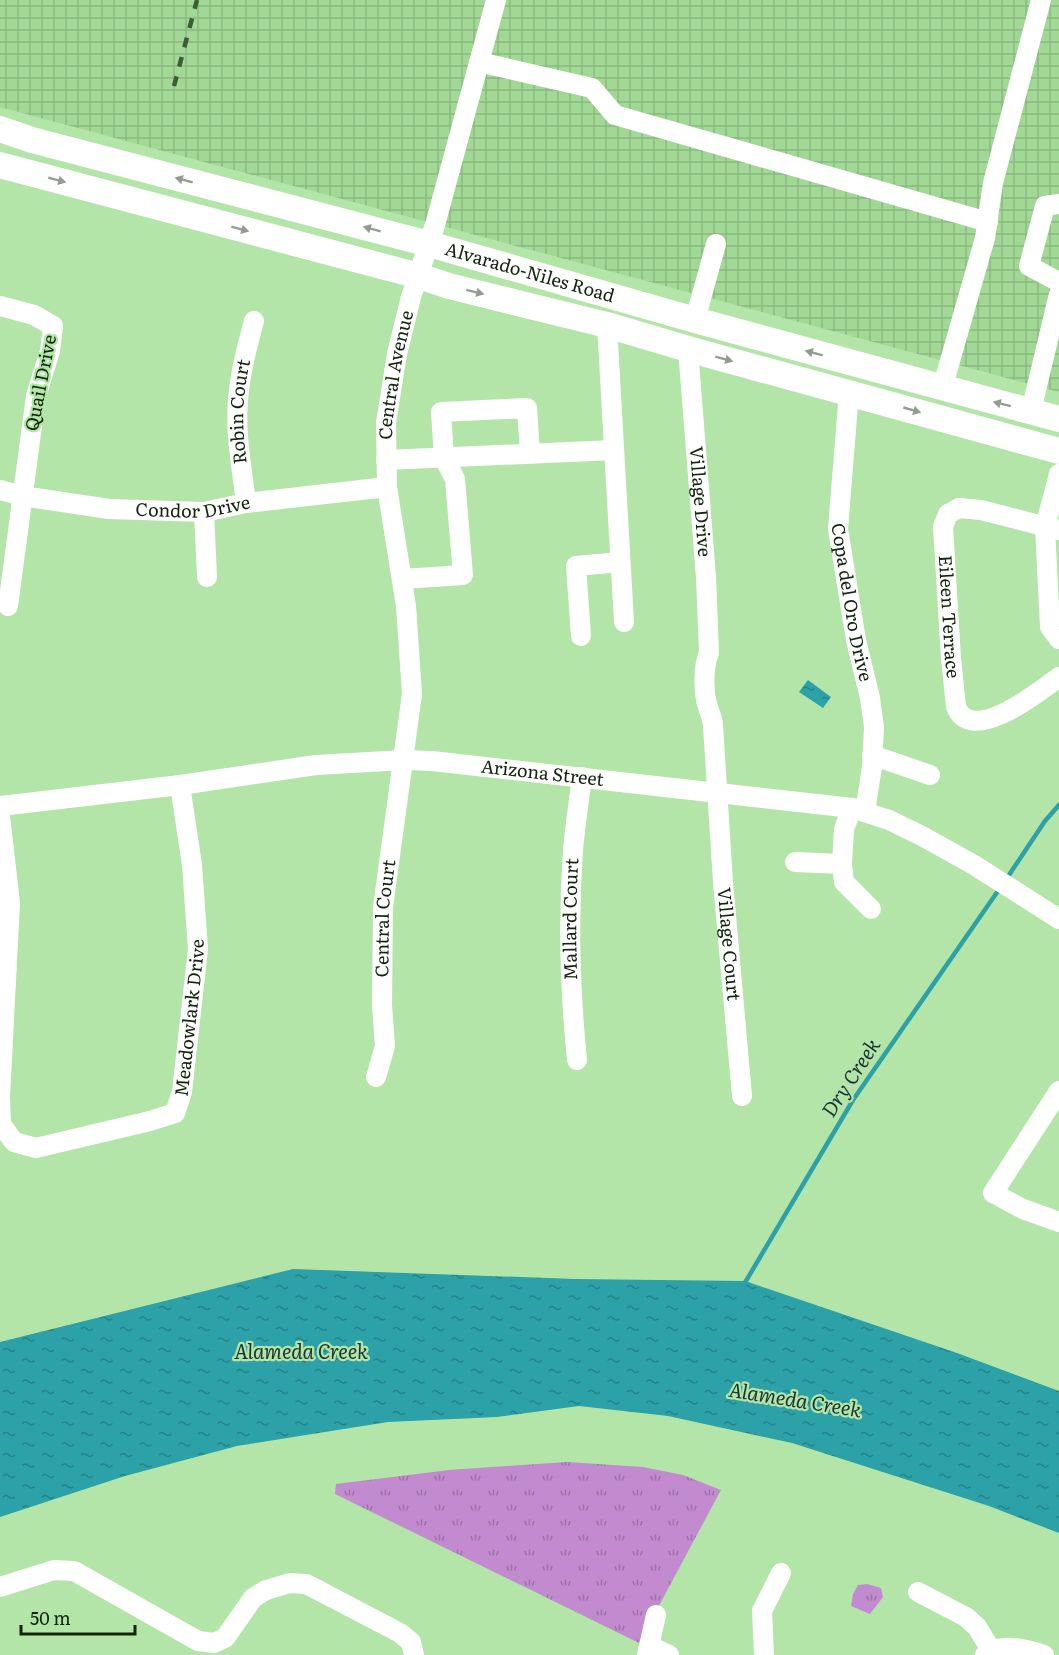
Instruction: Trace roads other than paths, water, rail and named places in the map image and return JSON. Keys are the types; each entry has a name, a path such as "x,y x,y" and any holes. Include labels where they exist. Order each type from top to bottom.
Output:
{"main road":[{"name":"Alvarado-Niles Road","path":"0,129 429,244 695,320 1059,419"},
{"name":"Alvarado-Niles Road","path":"0,165 449,286 607,325 1059,451"}],"street":[{"name":"Central Avenue","path":"404,760 412,694 406,606 387,487 386,423 397,354 496,0"},
{"path":"942,388 988,222 993,183 1041,0"},
{"path":"479,62 592,88 615,115 988,222"},
{"path":"1059,204 1045,206 1029,266 1059,282"},
{"path":"695,320 716,244"},
{"path":"1031,411 1059,294"},
{"name":"Quail Drive","path":"0,306 33,315 52,326 50,351 36,396 22,496"},
{"name":"Robin Court","path":"246,503 239,445 237,401 244,354 254,321"},
{"path":"607,325 624,622"},
{"name":"Village Drive","path":"688,349 706,577 709,653 704,664 707,707 712,716 718,793"},
{"name":"Copa del Oro Drive","path":"849,392 838,529 856,640 870,698 874,728 872,755 859,810 844,829 842,864 844,882 870,909"},
{"path":"402,579 464,575 455,479 444,458 441,412 527,408 530,454"},
{"path":"386,460 614,450"},
{"path":"1059,474 1052,529 1050,627 1059,639"},
{"name":"Condor Drive","path":"0,490 22,496 109,509 204,512 246,503 387,487"},
{"path":"8,606 22,496"},
{"name":"Eileen Terrace","path":"1052,529 981,510 959,508 948,514 943,527 956,707 963,717 968,720 982,720 1017,708 1059,677"},
{"path":"204,512 207,577"},
{"path":"581,636 576,566 620,562"},
{"path":"872,755 930,775"},
{"name":"Arizona Street","path":"0,806 180,786 316,765 404,760 582,777 859,810 889,820 974,866 1059,919"},
{"name":"Central Court","path":"376,1077 385,1046 382,1005 383,907 404,760"},
{"name":"Mallard Court","path":"577,1060 572,1006 570,937 573,850 582,777"},
{"name":"Meadowlark Drive","path":"0,816 10,903 0,1097 1,1124 14,1142 36,1148 175,1113 182,1092 198,949 192,865 180,786"},
{"name":"Village Court","path":"718,793 723,882 742,1096"},
{"path":"795,862 842,864"},
{"path":"1059,1091 993,1193 1023,1209 1059,1222"},
{"path":"0,1587 54,1570 74,1571 198,1641 210,1643 225,1638 258,1594 281,1585 306,1584 400,1633 411,1642 414,1655"},
{"path":"764,1655 762,1611 781,1573"},
{"path":"918,1592 966,1617 977,1627 988,1653 1016,1647 1044,1655"},
{"path":"656,1615 649,1650 669,1655"}],"water":[{"path":"808,680 831,697 823,708 799,692"},
{"name":"Alameda Creek","path":"293,1269 575,1279 745,1281 957,1353 1059,1391 1059,1533 989,1506 792,1443 668,1416 579,1406 497,1417 388,1422 237,1446 125,1476 0,1517 0,1342"}],"waterway":[{"name":"Dry Creek","path":"1005,881 1045,821 1059,805"},
{"name":"Dry Creek","path":"743,1286 853,1100 1000,888"}],"railway":[{"path":"174,86 197,0"}]}
